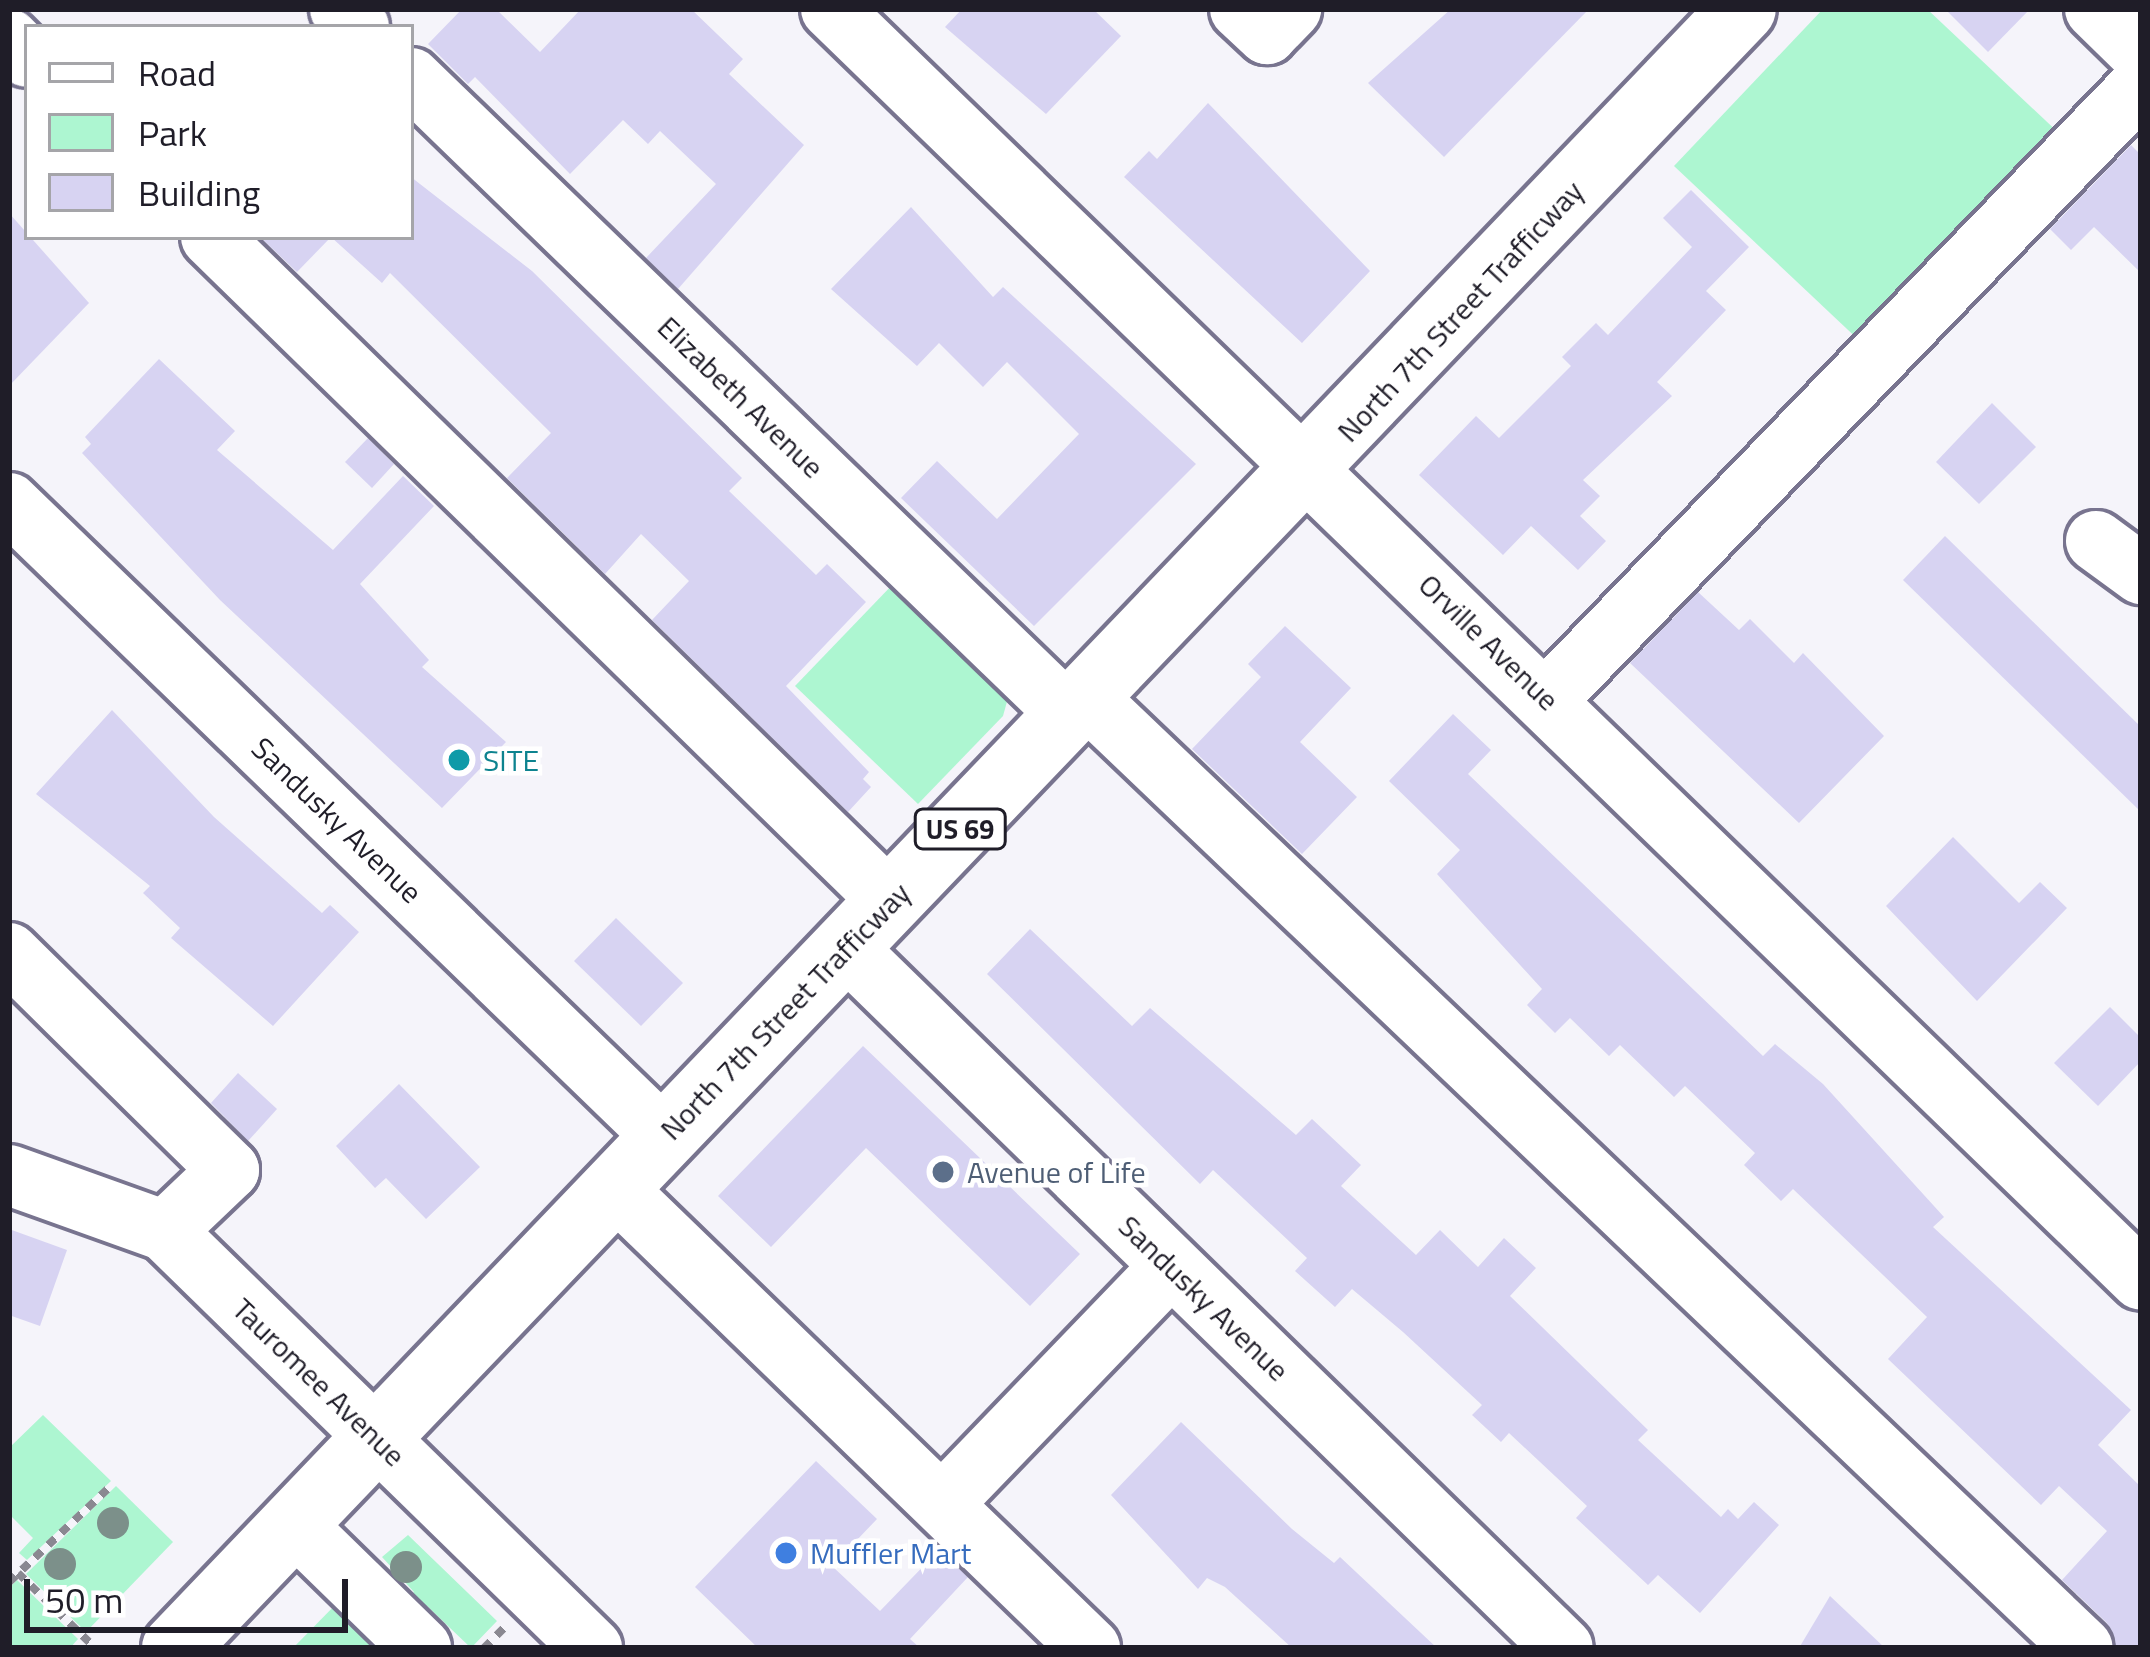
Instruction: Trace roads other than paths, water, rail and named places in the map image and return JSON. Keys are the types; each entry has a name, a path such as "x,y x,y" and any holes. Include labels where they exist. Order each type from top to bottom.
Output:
{"main road":[{"name":"North 7th Street Trafficway","path":"175,1648 844,947 1310,470 1718,18"}],"street":[{"name":"Orville Avenue","path":"831,9 2141,1280"},
{"path":"1240,9 1267,34 1291,9"},
{"path":"2095,9 2141,54"},
{"name":"Elizabeth Avenue","path":"414,81 2083,1648"},
{"path":"1547,699 2141,85"},
{"path":"214,240 890,901"},
{"name":"Sandusky Avenue","path":"9,503 664,1137"},
{"name":"Sandusky Avenue","path":"844,947 1563,1648"},
{"path":"9,952 229,1170 165,1231"},
{"name":"Tauromee Avenue","path":"9,1175 165,1231 592,1648"},
{"path":"616,1189 1090,1648"},
{"path":"942,1504 1172,1266"},
{"path":"293,1523 421,1648"}],"place":[{"name":"SITE","path":"459,760"},
{"name":"Avenue of Life","path":"943,1172"},
{"name":"Muffler Mart","path":"786,1553"}]}
